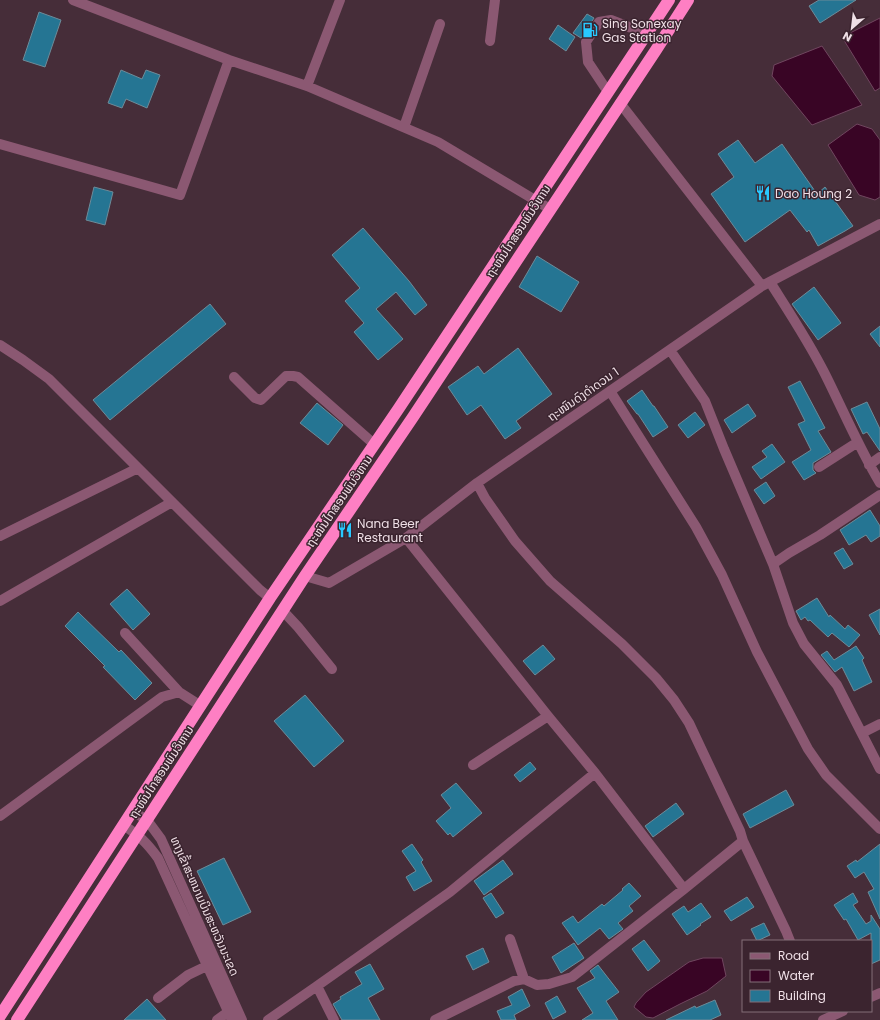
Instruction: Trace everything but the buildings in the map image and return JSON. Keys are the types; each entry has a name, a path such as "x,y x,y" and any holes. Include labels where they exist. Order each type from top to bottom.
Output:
{"highway":[{"name":"ຖະໜົນໄກສອນພົມວິຫານ","path":"0,1016 270,598 399,408 669,0"},
{"name":"ຖະໜົນໄກສອນພົມວິຫານ","path":"17,1020 305,576 688,0"},
{"path":"645,38 656,50"}],"street":[{"path":"73,0 229,60 307,86 404,127 438,142 550,209"},
{"path":"307,86 340,0"},
{"path":"490,41 495,0"},
{"path":"608,92 588,62 586,42 599,22 611,20 645,38"},
{"path":"404,127 440,24"},
{"path":"0,144 180,195 229,60"},
{"path":"620,103 766,284 809,344 869,465 880,483"},
{"name":"ຖະໜົນດົງດຳດວນ 1","path":"305,576 329,583 406,538 477,483 766,284 880,224"},
{"path":"0,345 49,378 260,590 270,598"},
{"path":"670,350 705,401 772,564 793,623 804,644 836,685 880,769"},
{"path":"234,377 255,398 261,400 286,376 298,377 374,444"},
{"path":"610,391 696,527 722,575 757,652 808,749 826,775 880,829"},
{"path":"819,467 858,442"},
{"path":"869,465 880,457"},
{"path":"0,536 138,468"},
{"path":"477,483 515,540 550,581 622,644 656,678 674,700 689,723 790,940"},
{"path":"772,564 880,495"},
{"path":"0,601 172,502"},
{"path":"406,538 595,773 684,889"},
{"path":"283,611 332,669"},
{"path":"125,633 179,692 201,706"},
{"path":"0,816 162,697 179,692"},
{"path":"473,765 548,716"},
{"path":"862,733 880,724"},
{"path":"268,1020 450,892 595,773"},
{"name":"ທາງເຂົ້າສະຫນາມບິນສະຫວັນນະເຂດ","path":"132,811 147,820 161,839 167,851 212,964 230,1016"},
{"name":"ທາງເຂົ້າສະຫນາມບິນສະຫວັນນະເຂດ","path":"123,825 138,834 158,858 242,1020"},
{"path":"435,1020 514,981 524,979 537,985 549,984 572,977 743,841"},
{"path":"510,940 524,979"},
{"path":"158,998 188,975 212,964"},
{"path":"317,986 334,1020"},
{"path":"823,1017 839,1012"},
{"path":"217,1020 230,1016"}],"water":[{"path":"880,18 880,88 875,91 842,37"},
{"path":"822,46 862,105 812,125 772,76 774,65"},
{"path":"857,124 872,129 880,140 880,197 875,200 859,195 828,145"},
{"path":"703,958 722,958 726,976 707,991 653,1018 646,1017 634,1007 646,992 689,962"}],"place":[{"name":"Sing Sonexay Gas Station","path":"590,30"},
{"name":"Dao Houng 2","path":"763,193"},
{"name":"Nana Beer Restaurant","path":"345,530"}]}
